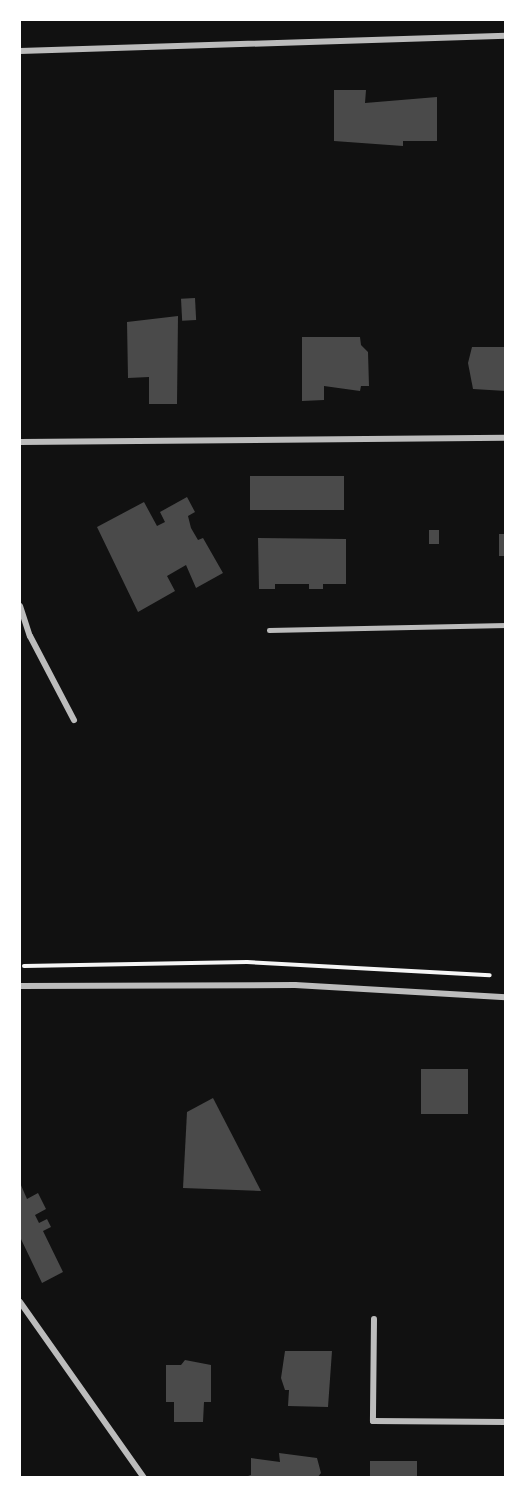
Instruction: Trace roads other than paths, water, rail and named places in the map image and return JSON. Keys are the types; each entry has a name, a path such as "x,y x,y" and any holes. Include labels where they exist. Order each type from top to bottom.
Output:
{"street":[{"path":"20,51 506,36"},
{"path":"20,442 506,438"},
{"path":"20,606 30,636 74,720"},
{"path":"20,986 295,985 506,997"},
{"path":"20,1302 144,1478"},
{"path":"374,1319 373,1421 506,1422"}],"lane":[{"path":"268,630 506,625"}]}
